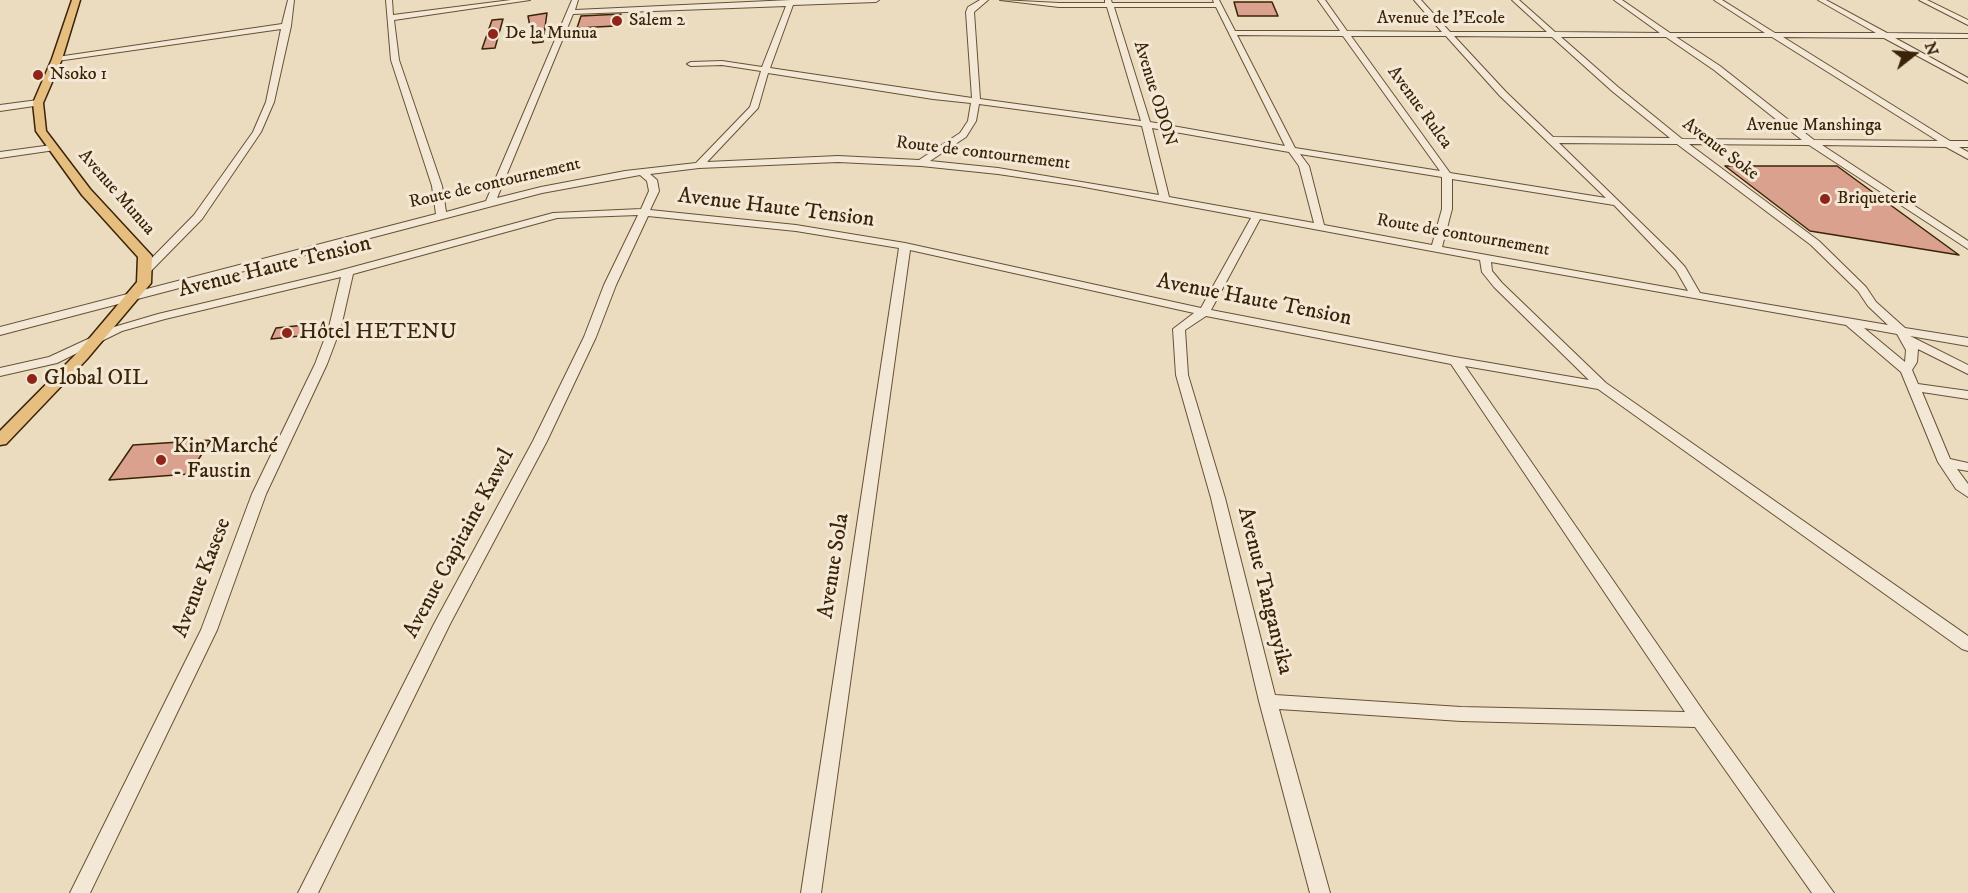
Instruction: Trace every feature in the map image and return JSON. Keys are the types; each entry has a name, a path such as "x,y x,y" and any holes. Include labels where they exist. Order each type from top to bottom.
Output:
{"main road":[{"path":"38,103 57,59 76,0"},
{"name":"Avenue Munua","path":"0,440 97,339 144,283 145,256 86,192 52,148 41,130 38,103"}],"street":[{"path":"145,271 198,217 252,140 270,102 291,0"},
{"path":"389,0 395,60 437,186 441,214"},
{"path":"390,18 526,0"},
{"path":"491,201 575,0"},
{"path":"569,12 703,3 876,0"},
{"path":"921,163 963,135 972,121 977,95 973,74 970,12 985,0"},
{"path":"1004,0 1059,5 1217,3 1293,150 1304,166 1320,228"},
{"name":"Avenue Rulca","path":"1321,0 1447,175 1447,209 1436,249"},
{"path":"1417,0 1503,94 1617,203 1681,269 1696,296"},
{"name":"Avenue Soke","path":"1515,0 1678,141 1799,229 1849,276 1872,303 1906,336"},
{"path":"1617,0 1717,68 1812,143 1968,246"},
{"path":"1717,0 1968,156"},
{"path":"1821,0 1968,81"},
{"path":"1922,0 1968,23"},
{"path":"699,165 754,108 791,2"},
{"name":"Avenue ODON","path":"1109,3 1146,125 1165,199"},
{"path":"57,59 287,26"},
{"name":"Avenue de l'Ecole","path":"1233,33 1968,36"},
{"path":"692,64 708,62 766,69 975,102 1146,125 1617,203"},
{"path":"0,108 38,103"},
{"name":"Avenue Manshinga","path":"1551,140 1968,144"},
{"path":"0,155 52,148"},
{"name":"Route de contournement","path":"0,331 491,201 642,172 699,165 838,159 921,163 998,171 1851,323 1906,336 1968,342"},
{"name":"Avenue Capitaine Kawel","path":"308,893 442,624 540,441 590,337 610,285 654,186 652,180 642,172"},
{"name":"Avenue Haute Tension","path":"0,372 52,360 82,348 118,329 162,316 348,272 557,215 643,212 796,228 904,246 1204,312 1455,361 1602,386"},
{"path":"1204,312 1257,216"},
{"name":"Avenue Sola","path":"811,893 904,246"},
{"path":"1485,258 1487,272 1498,285 1602,386 1968,645"},
{"name":"Avenue Kasese","path":"80,893 209,630 259,494 321,364 335,327 348,272"},
{"name":"Avenue Tanganyika","path":"1204,312 1179,329 1182,375 1218,498 1268,701 1320,893"},
{"path":"1851,323 1906,370 1945,462 1961,486 1968,492"},
{"path":"1906,336 1912,350 1911,362 1906,370"},
{"path":"1906,336 1968,370"},
{"path":"1455,361 1700,720 1824,893"},
{"path":"1912,387 1968,395"},
{"path":"1945,462 1968,467"},
{"path":"1268,701 1461,714 1700,720"}],"building":[{"path":"1234,2 1272,2 1278,16 1238,16"},
{"path":"547,13 543,42 533,43 528,16"},
{"path":"621,14 615,26 577,28 581,16"},
{"name":"De la Munua","path":"503,19 495,48 482,49 492,20"},
{"name":"Briqueterie","path":"1725,166 1837,166 1959,255 1810,231"},
{"path":"305,325 300,336 271,339 276,328"},
{"name":"Kin Marché - Faustin","path":"211,440 189,474 109,480 133,445"}],"place":[{"name":"Salem 2","path":"617,21"},
{"name":"De la Munua","path":"493,34"},
{"name":"Nsoko 1","path":"38,75"},
{"name":"Briqueterie","path":"1825,199"},
{"name":"Hôtel HETENU","path":"287,333"},
{"name":"Global OIL","path":"32,379"},
{"name":"Kin Marché - Faustin","path":"161,460"}]}
